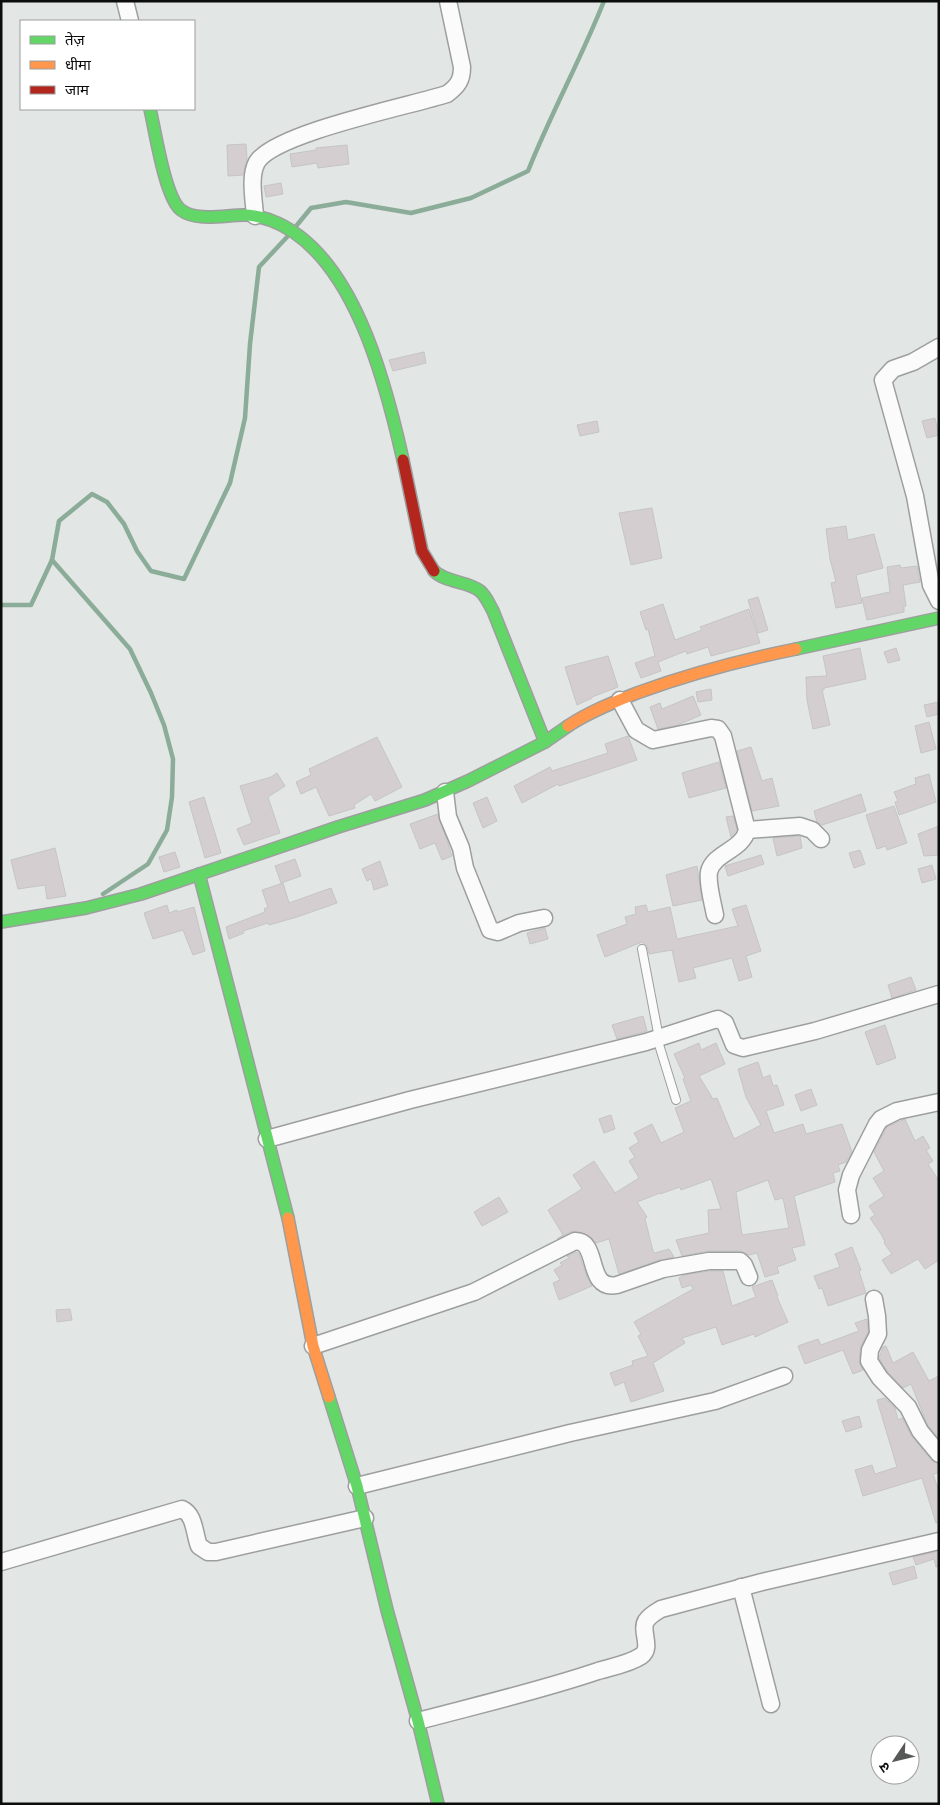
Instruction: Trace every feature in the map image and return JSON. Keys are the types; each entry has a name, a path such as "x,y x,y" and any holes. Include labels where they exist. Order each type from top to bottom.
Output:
{"street":[{"path":"125,1 130,20"},
{"path":"255,216 254,173 257,163 272,148 298,136 447,94 457,86 462,76 462,67 448,1"},
{"path":"150,110 171,197 181,211 199,216 234,214 255,216 282,225 300,236 316,250 332,271 348,298 372,349 394,422 426,562 439,576 479,590 486,598 546,742"},
{"path":"939,347 914,362 893,369 883,380 916,496 931,585 939,601"},
{"path":"1,922 86,908 141,894 425,800 546,742 579,719 620,700 662,684 739,661 939,618"},
{"path":"620,700 636,730 653,740 711,728 718,729 726,742 747,830 744,839 717,860 709,872 715,915"},
{"path":"445,792 448,817 461,848 465,868 490,930 498,932 519,923 544,918"},
{"path":"747,830 800,826 812,830 821,839"},
{"path":"199,874 293,1239 314,1346 366,1518 387,1610 418,1720 438,1804"},
{"path":"267,1139 410,1100 658,1038 718,1019 725,1023 734,1045 743,1048 815,1031 939,994"},
{"path":"851,1214 848,1183 850,1175 877,1124 890,1113 939,1102"},
{"path":"314,1346 474,1292 579,1240 585,1245 601,1282 608,1286 617,1285 680,1265 709,1261 730,1260 740,1262 744,1265 749,1277"},
{"path":"874,1299 878,1334 870,1350 869,1361 880,1378 908,1407 920,1430 939,1454"},
{"path":"357,1486 570,1433 715,1401 784,1376"},
{"path":"1,1562 182,1509 186,1511 192,1520 199,1546 208,1552 216,1552 366,1518"},
{"path":"418,1720 580,1677 634,1659 644,1654 646,1650 644,1626 652,1614 670,1606 742,1587 939,1541"},
{"path":"742,1587 772,1704"}],"lane":[{"path":"642,949 658,1038 676,1100"}],"building":[{"path":"246,144 247,160 243,175 228,176 227,145"},
{"path":"347,145 349,164 318,168 317,163 292,167 290,154 316,150 316,148"},
{"path":"281,183 283,194 266,197 264,186"},
{"path":"424,352 426,363 393,371 389,360"},
{"path":"935,418 939,435 927,438 922,421"},
{"path":"597,421 599,432 580,436 577,425"},
{"path":"652,508 662,558 631,565 619,513"},
{"path":"846,526 848,540 874,534 883,568 856,575 862,603 836,608 831,583 836,582 830,559 826,529"},
{"path":"900,565 901,568 917,566 920,582 903,585 906,606 904,606 904,612 867,620 862,598 890,592 887,567"},
{"path":"758,597 768,630 758,633 748,600"},
{"path":"663,604 675,640 702,630 700,627 749,609 760,643 711,656 708,647 687,654 686,651 658,662 661,671 641,678 635,663 655,656 648,629 646,630 640,612"},
{"path":"860,648 866,679 824,688 822,690 830,725 813,729 807,700 806,677 827,676 823,656"},
{"path":"896,648 900,660 888,663 884,652"},
{"path":"608,656 618,687 577,705 565,667"},
{"path":"711,689 712,700 698,702 696,692"},
{"path":"693,696 701,715 678,725 658,729 650,707 660,703 662,709"},
{"path":"939,702 939,714 927,717 924,705"},
{"path":"929,722 936,749 921,753 915,726"},
{"path":"628,736 637,760 559,786 558,784 522,803 514,786 550,767 552,771 608,753 605,744"},
{"path":"377,737 402,787 375,801 371,794 354,805 355,808 329,816 316,787 301,794 296,782 311,775 309,769"},
{"path":"751,747 762,781 772,778 779,806 752,811 737,751"},
{"path":"719,762 726,788 689,798 682,773"},
{"path":"277,773 285,786 268,797 280,833 244,845 237,829 252,823 240,786 271,777"},
{"path":"929,774 936,802 899,815 895,802 898,801 894,792 916,784 915,778"},
{"path":"861,794 866,811 822,825 817,822 814,811"},
{"path":"204,797 221,853 205,858 189,802"},
{"path":"487,797 497,821 483,828 473,803"},
{"path":"894,806 907,843 887,850 886,846 877,849 866,815"},
{"path":"438,814 452,856 442,860 435,843 420,849 410,824"},
{"path":"733,816 737,829 731,837 726,817"},
{"path":"939,826 939,855 924,856 918,834"},
{"path":"800,836 802,848 777,856 773,838"},
{"path":"55,848 66,896 47,899 45,885 18,889 11,860"},
{"path":"860,850 865,864 854,868 849,853"},
{"path":"175,852 180,867 164,872 159,857"},
{"path":"761,855 764,864 728,876 725,866"},
{"path":"295,859 301,876 281,883 275,866"},
{"path":"380,861 388,885 374,890 371,879 367,881 362,869"},
{"path":"932,865 936,879 922,883 918,869"},
{"path":"697,866 702,900 673,906 666,875"},
{"path":"283,883 289,903 331,888 337,903 297,917 243,931 244,933 229,939 226,927 265,912 264,909 268,907 262,890"},
{"path":"167,905 169,913 194,907 205,951 193,955 183,930 153,939 144,913"},
{"path":"646,905 648,912 670,907 677,939 738,926 732,909 746,905 761,951 746,956 752,977 739,981 732,958 693,968 696,978 679,982 672,950 649,954 647,946 642,942 605,957 597,935 627,924 625,917 636,914 635,907"},
{"path":"545,928 548,939 530,944 527,933"},
{"path":"911,977 916,990 892,998 888,985"},
{"path":"643,1016 647,1031 617,1039 612,1025"},
{"path":"885,1025 896,1058 877,1065 865,1032"},
{"path":"699,1043 701,1050 716,1043 725,1064 699,1076 713,1099 717,1098 734,1139 761,1125 746,1097 738,1069 758,1062 763,1078 770,1075 773,1086 777,1085 784,1105 766,1111 774,1133 803,1124 806,1134 842,1124 852,1152 846,1162 838,1165 840,1171 833,1173 835,1182 794,1196 805,1245 792,1248 796,1260 777,1267 779,1273 765,1277 757,1253 749,1255 740,1251 709,1251 682,1256 676,1240 709,1233 708,1210 721,1209 711,1179 681,1190 680,1187 660,1193 637,1202 647,1217 645,1219 653,1251 655,1253 669,1249 674,1257 619,1274 609,1239 596,1243 590,1236 577,1231 570,1232 557,1239 563,1235 548,1210 582,1189 573,1175 594,1161 615,1193 639,1178 629,1161 635,1157 629,1148 639,1142 634,1133 652,1124 661,1143 684,1132 675,1108 691,1101 683,1079 685,1078 674,1054","holes":["768,1180 775,1200 783,1198 789,1228 742,1235 736,1192"]},
{"path":"811,1089 817,1105 801,1111 795,1095"},
{"path":"611,1115 615,1129 604,1133 599,1119"},
{"path":"905,1119 915,1141 923,1136 930,1148 926,1150 933,1161 928,1164 939,1181 939,1260 925,1269 918,1259 891,1274 882,1260 892,1254 870,1218 875,1215 869,1206 884,1196 873,1178 884,1171 874,1152 887,1127"},
{"path":"499,1197 508,1212 482,1226 474,1212"},
{"path":"852,1247 861,1270 859,1271 866,1293 828,1306 822,1288 819,1289 814,1276 840,1267 835,1254"},
{"path":"576,1252 579,1254 592,1286 559,1300 553,1283 560,1280 554,1270 562,1265 560,1263 569,1258 567,1256"},
{"path":"723,1271 732,1306 756,1297 752,1287 772,1280 788,1322 755,1337 754,1334 722,1345 716,1327 682,1338 685,1343 653,1363 664,1391 631,1402 624,1382 615,1386 610,1373 633,1365 632,1361 648,1356 638,1336 641,1334 634,1322 693,1289 691,1285 682,1288 679,1278 684,1275"},
{"path":"70,1309 72,1320 57,1322 56,1310"},
{"path":"867,1319 868,1332 861,1346 859,1360 863,1370 853,1374 843,1350 805,1364 798,1346 818,1339 821,1345 859,1331 855,1323"},
{"path":"886,1346 893,1363 913,1352 929,1381 939,1376 939,1438 928,1426 911,1384 903,1388 888,1372 879,1358 883,1347"},
{"path":"885,1398 895,1408 898,1420 902,1418 912,1437 931,1460 939,1464 939,1473 933,1474 939,1492 939,1522 936,1523 922,1478 863,1496 855,1470 872,1465 875,1474 897,1467 877,1400"},
{"path":"859,1416 862,1427 846,1432 842,1421"},
{"path":"939,1551 939,1566 936,1567 934,1559 916,1565 913,1557"},
{"path":"914,1566 917,1578 893,1585 889,1573"}],"waterway":[{"path":"297,225 311,208 346,202 411,213 471,198 528,171 604,1"},
{"path":"1,605 31,605 52,560 59,521 92,494 107,502 124,524 137,551 151,571 184,579 230,483 245,418 250,344 259,267 287,237"},
{"path":"52,560 130,649 164,725 173,759 172,797 167,830 148,864 103,894"}],"traffic: fast":[{"path":"150,110 165,178 175,203 181,210 188,214 203,217 247,215 270,220 299,236 323,259 344,289 361,323 387,395 403,460"},
{"path":"434,571 445,578 475,588 486,598 493,611 545,742"},
{"path":"796,649 939,618"},
{"path":"1,922 86,908 141,894 338,827 425,800 468,781 545,742 568,726"},
{"path":"199,874 288,1218"},
{"path":"329,1397 357,1486 387,1610 418,1721 438,1804"}],"traffic: slow":[{"path":"568,726 584,716 657,686 716,668 796,649"},
{"path":"288,1218 313,1346 329,1397"}],"traffic: jam":[{"path":"403,460 422,551 434,571"}]}
